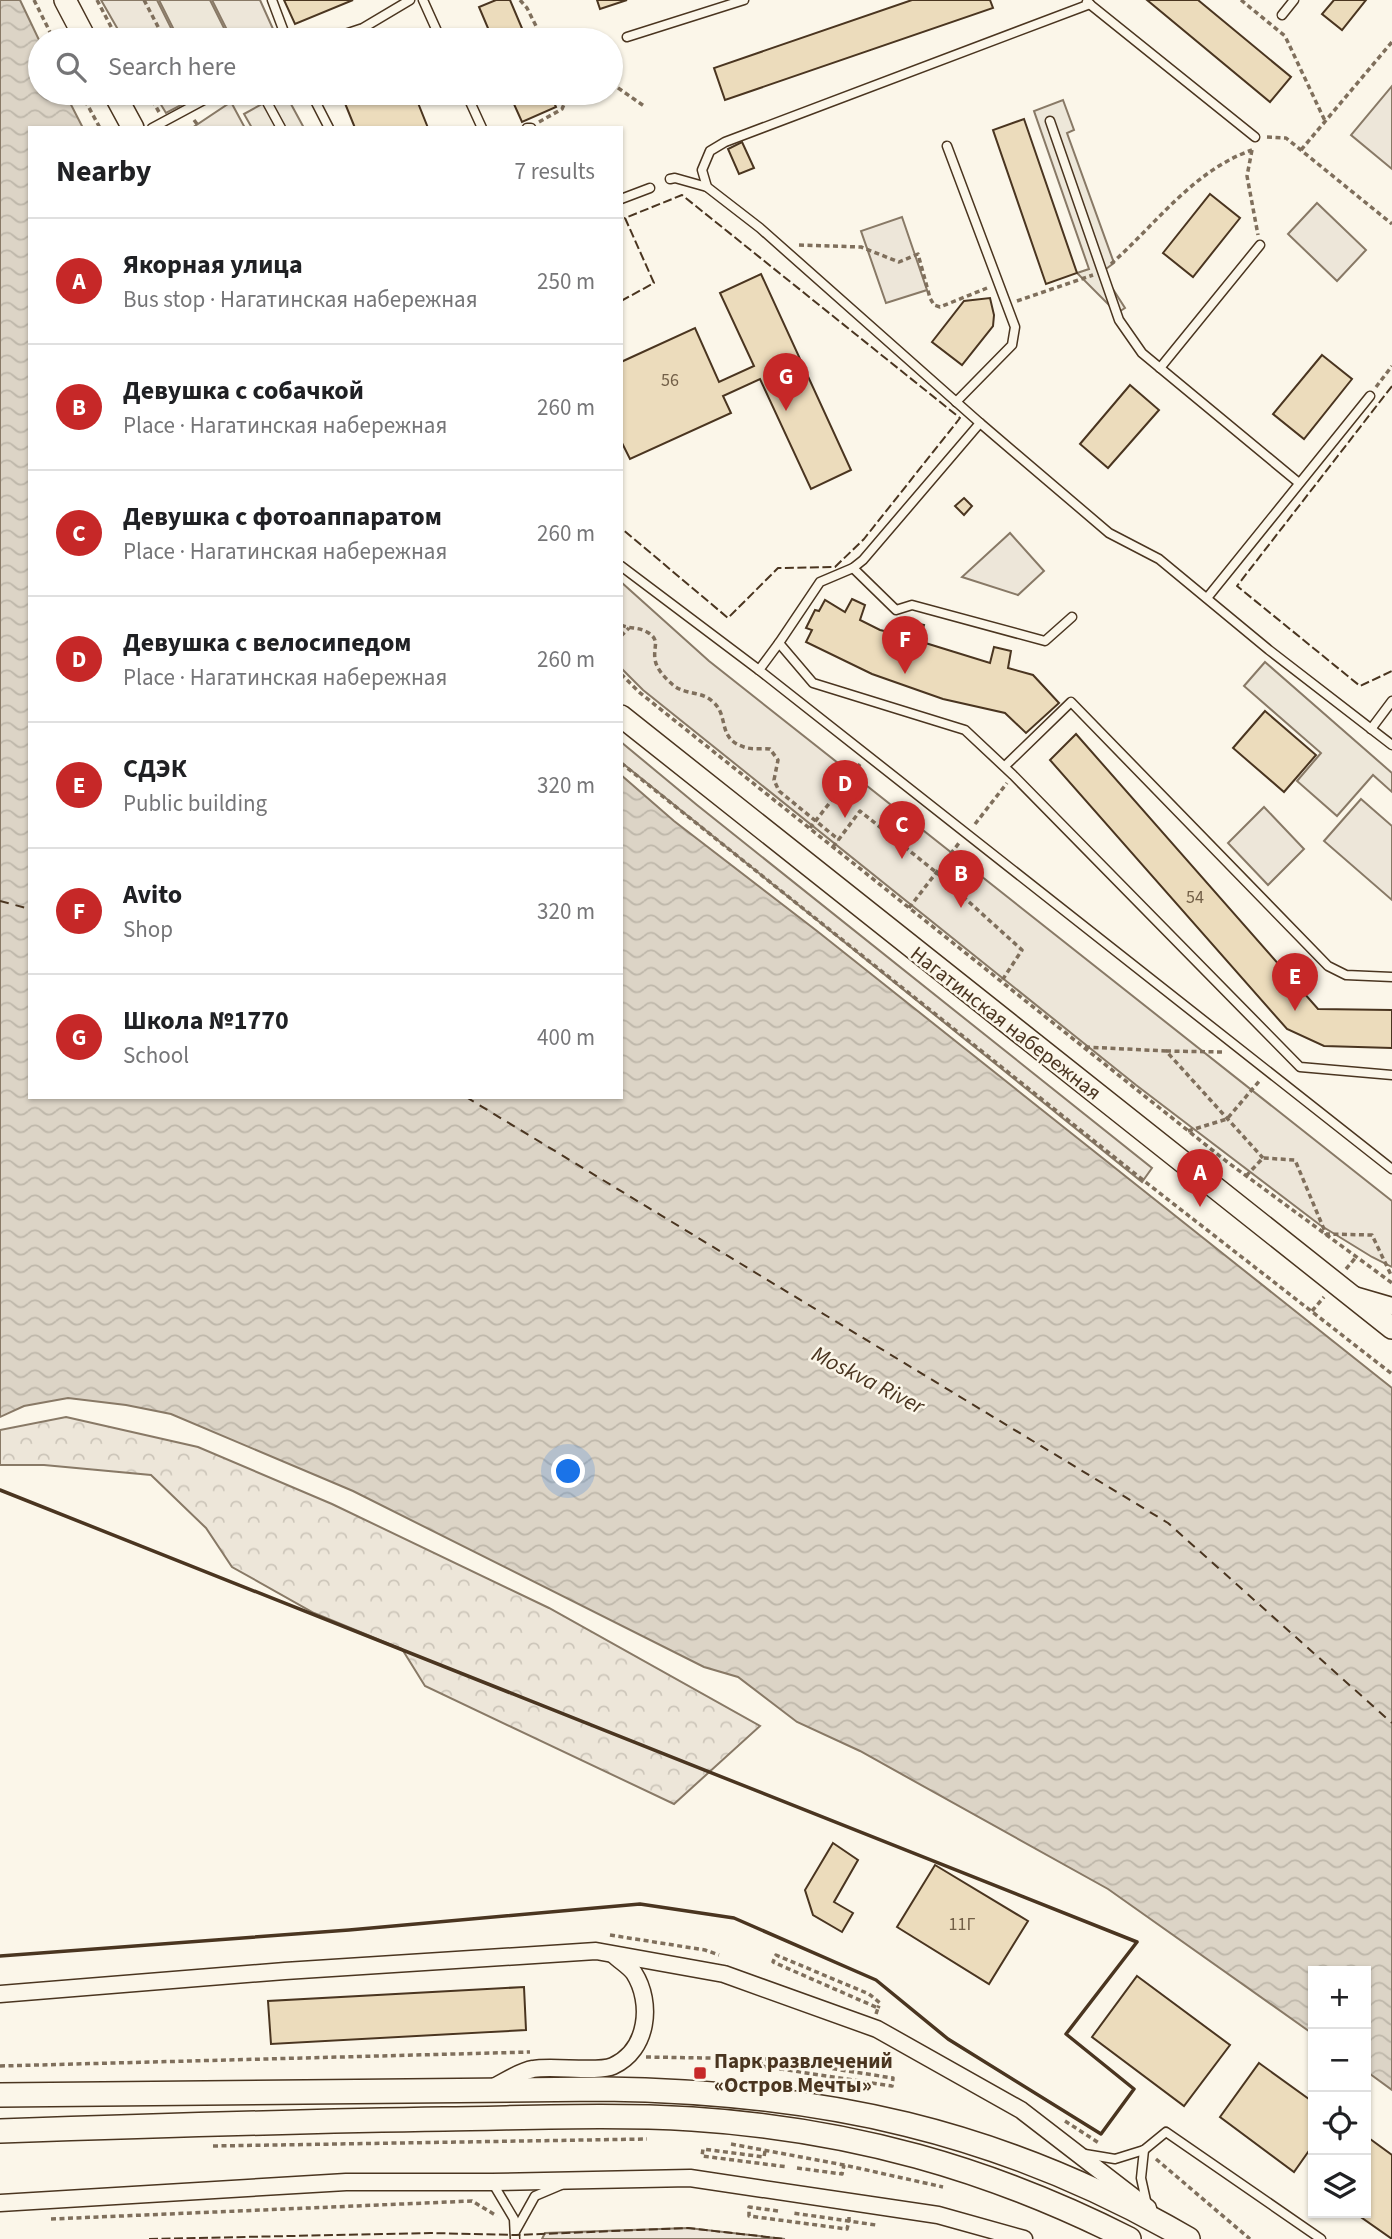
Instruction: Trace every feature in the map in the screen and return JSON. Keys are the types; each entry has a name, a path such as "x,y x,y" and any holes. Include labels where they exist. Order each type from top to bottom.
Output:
{"main road":[{"path":"0,2095 604,2089 692,2091 779,2099 863,2113 946,2134 1026,2161 1106,2194 1189,2239"},
{"path":"0,2131 603,2117 732,2122 857,2140 948,2164 1057,2204 1129,2239"}],"street":[{"path":"65,0 80,28"},
{"path":"121,105 132,126"},
{"name":"Нагатинская набережная","path":"623,718 1392,1328"},
{"path":"1346,1293 1392,1306"},
{"path":"0,1994 285,1971 596,1951 724,1974 877,2029 1021,2110 1189,2239"},
{"path":"487,2090 531,2069 611,2067 627,2057 640,2037 647,2012 642,1991 633,1972 612,1954"},
{"path":"0,2203 346,2182 690,2178 938,2214 1024,2239"}],"lane":[{"path":"272,0 282,28"},
{"path":"363,28 411,0"},
{"path":"423,0 436,28"},
{"path":"627,37 744,0"},
{"path":"1282,15 1294,0"},
{"path":"707,187 702,170 710,151 725,142 1087,2 1255,137"},
{"path":"156,126 195,105"},
{"path":"269,105 280,126"},
{"path":"317,105 327,126"},
{"path":"471,105 481,126"},
{"path":"1050,121 1119,320 1142,353 1300,483"},
{"path":"947,146 1015,327 1012,345 956,402"},
{"path":"670,179 707,187 778,244 1109,533 1159,559 1392,745"},
{"path":"623,198 650,188"},
{"path":"1160,368 1260,245"},
{"path":"1207,598 1370,396"},
{"path":"759,670 820,582 853,568 863,560 980,423"},
{"path":"623,568 759,670 1392,1169"},
{"path":"853,568 896,610 912,605 1045,641 1072,617"},
{"path":"779,643 813,682 965,730 1005,766 1300,1067 1392,1075"},
{"path":"1371,729 1392,701"},
{"path":"1005,766 1071,702 1328,966 1346,975 1392,978"},
{"path":"1075,2153 1115,2159 1144,2150 1166,2132 1321,2239"},
{"path":"1144,2150 1141,2178 1147,2207"},
{"path":"516,2234 535,2196 570,2181"},
{"path":"492,2182 514,2219 516,2234"}],"path":[{"path":"34,0 48,28"},
{"path":"96,0 111,28"},
{"path":"144,0 159,28"},
{"path":"520,0 538,28"},
{"path":"1241,0 1285,36 1325,121"},
{"path":"1301,150 1392,42"},
{"path":"623,91 644,106"},
{"path":"88,105 99,126"},
{"path":"532,126 562,109 564,105"},
{"path":"1255,137 1286,138 1392,224"},
{"path":"1007,304 1102,272 1204,176 1237,155 1252,150 1247,176 1260,245"},
{"path":"778,244 861,247 898,262 918,254 930,298 934,305 940,307 999,284"},
{"path":"1370,396 1392,366"},
{"path":"623,626 642,629 656,639 658,645 655,661 659,670 681,691 712,700 720,711 727,737 742,747 770,749 778,760 774,780 779,791 839,841"},
{"path":"623,634 629,628"},
{"path":"623,676 639,692 1188,1131 1392,1283"},
{"path":"810,828 867,756"},
{"path":"623,765 1148,1184 1392,1374"},
{"path":"967,834 1013,775"},
{"path":"833,847 860,811 937,873 1022,950 1001,982"},
{"path":"909,908 956,847"},
{"path":"1083,1047 1244,1052"},
{"path":"1166,1051 1263,1158 1295,1160 1326,1234"},
{"path":"1188,1131 1227,1119 1268,1071"},
{"path":"1246,1176 1263,1158"},
{"path":"1326,1234 1372,1235 1392,1277"},
{"path":"776,1955 869,1994 880,2003 876,2007 774,1962 776,1955"},
{"path":"0,2066 535,2052"},
{"path":"639,2057 761,2059 893,2078 892,2086 761,2066 761,2059"},
{"path":"204,2146 650,2139"},
{"path":"729,2144 949,2188"},
{"path":"765,2151 764,2157 703,2149 702,2156 788,2167"},
{"path":"1144,2150 1250,2239"},
{"path":"797,2168 842,2175 844,2165"},
{"path":"42,2219 472,2201 502,2219"},
{"path":"778,2211 749,2207 749,2216 847,2229 849,2221 793,2213"},
{"path":"874,2224 886,2226"}],"green space":[{"path":"101,0 157,0 171,28 117,28"},
{"path":"212,0 260,0 273,28 226,28"},
{"path":"1392,86 1392,169 1351,135"},
{"path":"161,105 181,105 166,113"},
{"path":"226,105 233,105 244,126 195,126"},
{"path":"1317,203 1366,250 1337,281 1288,234"},
{"path":"902,217 927,290 886,303 861,231"},
{"path":"1010,533 1044,571 1018,595 962,577"},
{"path":"623,584 709,661 1392,1201 1392,1267 1320,1225 1136,1085 643,690 623,670"},
{"path":"623,744 1152,1168 1142,1182 623,764"},
{"path":"1361,799 1392,826 1392,900 1324,841"},
{"path":"1264,807 1304,849 1268,885 1228,843"},
{"path":"66,1417 198,1447 332,1504 549,1608 760,1726 674,1804 425,1686 402,1649 314,1613 232,1567 206,1528 151,1475 44,1465 0,1465 0,1430"},
{"path":"688,2228 785,2239 542,2239 545,2233"}],"shaded area":[{"path":"159,0 210,0 224,28 173,28"},
{"path":"1063,100 1074,130 1067,133 1114,263 1102,272 1125,308 1117,313 1077,273 1089,269 1034,111"},
{"path":"260,105 292,105 303,126 251,126 244,114"},
{"path":"1265,662 1392,773 1392,792 1373,775 1337,816 1297,781 1321,753 1244,686"}],"water":[{"name":"Moskva River","path":"0,0 20,0 33,28 28,28 28,105 71,105 82,126 28,126 28,1099 623,1099 623,777 674,821 817,931 1392,1388 1392,2090 1371,2075 1371,1966 1308,1966 1308,2030 1108,1889 860,1751 797,1722 738,1677 704,1667 353,1491 171,1414 68,1398 24,1406 0,1417"}],"building":[{"path":"284,0 353,0 295,24"},
{"path":"496,0 510,0 522,28 488,28 479,7"},
{"path":"597,0 627,0 600,9"},
{"path":"912,0 990,0 993,8 725,100 714,68"},
{"path":"1147,0 1198,0 1291,77 1270,102"},
{"path":"1334,0 1366,0 1342,30 1322,14"},
{"path":"346,105 419,105 427,126 354,126"},
{"path":"514,105 555,105 556,107 522,122"},
{"path":"1024,119 1077,273 1046,284 993,130"},
{"path":"742,142 754,168 739,174 728,149"},
{"path":"1210,194 1240,218 1193,277 1163,253"},
{"path":"761,274 851,470 811,489 760,379 723,396 731,413 630,459 623,445 623,361 695,328 719,382 754,366 720,293"},
{"path":"990,298 994,315 993,326 962,365 932,342 964,301"},
{"path":"1322,355 1352,379 1304,439 1273,414"},
{"path":"1130,385 1159,410 1108,468 1080,444"},
{"path":"964,498 972,506 964,515 955,506"},
{"path":"852,599 865,605 860,620 880,630 902,635 907,621 924,625 919,641 990,663 994,647 1011,651 1008,668 1033,675 1059,703 1026,733 1005,713 943,699 872,674 806,642 812,630 806,628 815,610 819,611 825,600 845,612"},
{"path":"1265,711 1316,755 1284,792 1233,748"},
{"path":"1076,734 1318,1009 1392,1010 1392,1048 1324,1046 1287,1029 1050,760"},
{"path":"833,1843 858,1860 834,1902 853,1913 842,1932 813,1915 805,1890"},
{"path":"935,1865 1028,1921 989,1984 897,1927"},
{"path":"1137,1976 1230,2045 1184,2106 1092,2037"},
{"path":"524,1987 526,2030 271,2044 268,2001"},
{"path":"1259,2063 1308,2098 1308,2152 1294,2172 1220,2117"},
{"path":"1371,2140 1392,2155 1392,2239 1362,2218 1371,2218"}],"ferry route":[{"path":"0,901 28,908"},
{"path":"469,1099 1168,1523 1392,1723"}],"fence":[{"path":"623,300 654,283 625,218 682,195 960,418 864,539 835,567 778,568 728,618 623,530"},
{"path":"1392,386 1237,586 1360,686 1392,671"},
{"path":"149,2239 431,2233 516,2235 688,2228 785,2239"}],"wall":[{"path":"0,1490 1137,1942 1066,2034 1134,2089 1101,2134 948,2039 876,1980 734,1918 640,1904 349,1930 0,1956"}],"place":[{"name":"Школа №1770","path":"786,411"},
{"name":"Avito","path":"905,674"},
{"name":"Девушка с велосипедом","path":"845,818"},
{"name":"Девушка с фотоаппаратом","path":"902,859"},
{"name":"Девушка с собачкой","path":"961,908"},
{"name":"СДЭК","path":"1295,1011"},
{"name":"Якорная улица","path":"1200,1207"},
{"name":"Парк развлечений «Остров Мечты»","path":"700,2073"}]}
